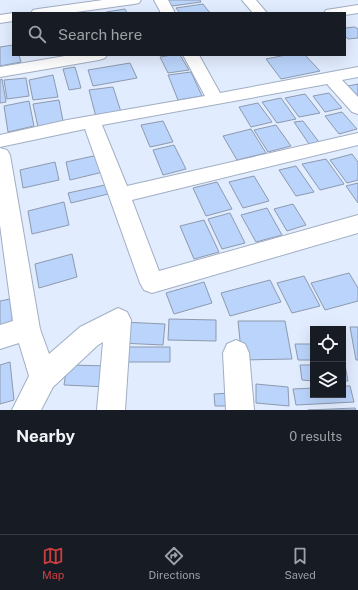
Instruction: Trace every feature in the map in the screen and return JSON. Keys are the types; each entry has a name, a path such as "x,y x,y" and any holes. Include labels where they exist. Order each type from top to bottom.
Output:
{"street":[{"path":"45,12 134,0"},
{"path":"161,0 167,12"},
{"path":"249,0 259,12"},
{"path":"336,12 358,8"},
{"path":"0,19 12,17"},
{"path":"0,72 93,56"},
{"path":"192,56 215,99"},
{"path":"0,141 92,122 358,72"},
{"path":"331,78 358,108"},
{"path":"92,122 152,283 356,228"},
{"path":"120,195 358,139"},
{"path":"0,156 27,329 43,377"},
{"path":"26,410 43,377 89,336 118,320 110,410"},
{"path":"0,337 27,329"},
{"path":"236,353 240,410"}],"building":[{"path":"168,0 200,0 201,2 172,6"},
{"path":"203,4 209,12 179,12 176,8"},
{"path":"125,9 126,12 106,12"},
{"path":"355,27 358,29 358,38 348,39 346,37 346,28"},
{"path":"12,45 12,56 19,56 21,62 0,66 0,47"},
{"path":"181,56 189,70 168,73 160,57"},
{"path":"281,56 306,56 320,71 281,79 266,59"},
{"path":"130,63 137,78 93,86 88,70"},
{"path":"75,67 81,88 69,90 63,69"},
{"path":"191,72 202,96 178,100 168,75"},
{"path":"53,75 58,97 33,100 29,80"},
{"path":"26,78 29,96 7,99 4,80"},
{"path":"2,79 6,102 0,103 0,80"},
{"path":"358,84 358,97 348,86"},
{"path":"113,87 121,112 96,117 89,90"},
{"path":"329,93 342,108 325,112 313,96"},
{"path":"305,94 320,113 299,117 285,98"},
{"path":"281,98 296,119 277,123 262,102"},
{"path":"59,100 63,121 38,127 33,104"},
{"path":"29,101 34,126 8,132 4,106"},
{"path":"258,103 272,122 251,127 239,107"},
{"path":"342,112 357,129 339,134 325,116"},
{"path":"163,121 173,142 150,147 141,125"},
{"path":"303,121 319,142 309,144 294,122"},
{"path":"276,125 291,146 268,152 254,130"},
{"path":"251,129 266,153 237,160 223,136"},
{"path":"174,145 186,169 163,175 153,150"},
{"path":"352,154 358,162 358,180 347,183 330,160"},
{"path":"98,155 103,172 70,180 66,162"},
{"path":"326,159 344,184 320,190 302,164"},
{"path":"55,162 59,180 23,188 20,170"},
{"path":"296,166 314,192 296,196 279,170"},
{"path":"254,176 269,201 243,208 229,182"},
{"path":"217,182 232,209 206,216 193,188"},
{"path":"358,183 358,203 346,186"},
{"path":"105,185 108,194 71,203 68,193"},
{"path":"64,202 69,225 32,234 28,211"},
{"path":"293,204 306,225 287,231 274,209"},
{"path":"267,208 282,235 256,242 241,215"},
{"path":"230,213 245,243 222,249 208,219"},
{"path":"204,220 219,252 194,259 180,226"},
{"path":"72,254 77,277 39,288 35,264"},
{"path":"349,273 358,288 358,301 325,310 311,283"},
{"path":"304,276 320,306 292,313 277,283"},
{"path":"270,280 281,302 230,316 221,293"},
{"path":"204,282 212,303 174,314 166,293"},
{"path":"10,299 13,326 0,330 0,301"},
{"path":"169,319 216,320 216,341 168,340"},
{"path":"238,321 285,321 292,359 242,360"},
{"path":"122,322 165,324 163,345 120,343"},
{"path":"350,327 358,327 358,360 356,360"},
{"path":"295,344 310,344 310,360 298,360"},
{"path":"127,347 170,347 170,362 126,362"},
{"path":"10,362 14,400 0,404 0,365"},
{"path":"67,365 111,366 108,387 64,385"},
{"path":"300,365 310,365 310,381 302,380"},
{"path":"346,370 348,381 346,381"},
{"path":"256,384 288,387 289,406 256,403"},
{"path":"346,386 350,386 354,402 296,405 293,389 310,388 310,398 346,398"},
{"path":"231,393 233,406 215,406 214,394"},
{"path":"355,408 356,410 308,410"}]}
